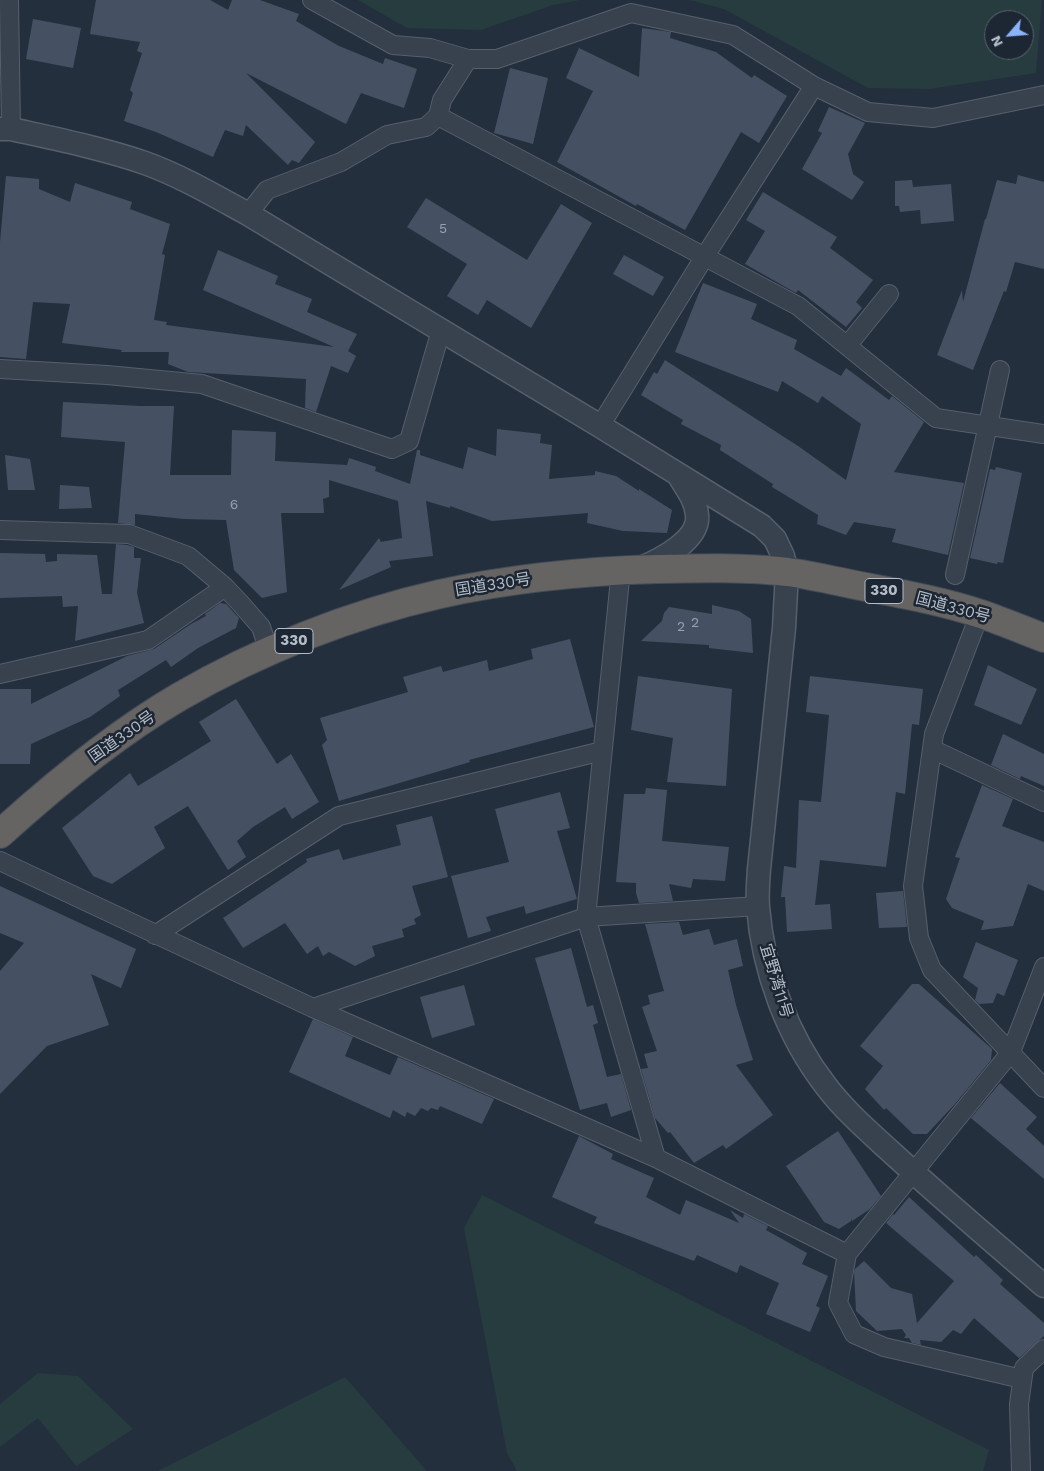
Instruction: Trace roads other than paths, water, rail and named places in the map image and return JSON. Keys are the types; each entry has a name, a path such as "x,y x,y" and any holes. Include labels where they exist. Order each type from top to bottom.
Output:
{"highway":[{"name":"国道330号","path":"0,834 77,768 126,732 178,698 269,652 362,616 440,594 514,580 629,569 708,567 787,572 899,594 980,613 1044,638"}],"street":[{"path":"9,0 6,129 83,145 146,164 193,185 248,214 762,526 774,539 783,556 787,572"},
{"path":"312,0 393,45 430,48 468,59 497,59 631,13 733,35 814,86 868,112 933,118 1044,95"},
{"path":"248,214 267,190 341,162 387,135 426,127 438,116 442,100 468,59"},
{"path":"600,426 705,256 814,86"},
{"path":"438,116 798,306 936,418 1044,434"},
{"path":"847,346 889,294"},
{"path":"0,369 108,375 202,384 392,449 409,440 441,330"},
{"path":"955,575 1000,370"},
{"path":"656,1158 586,918 602,751 629,569 657,562 681,545 694,529 697,516 692,498 677,474"},
{"path":"0,529 128,534 188,556 225,587 261,628 269,652"},
{"name":"宜野湾11号","path":"787,572 784,628 759,869 758,906 768,962 778,996 792,1032 806,1057 844,1108 913,1173 1044,1286"},
{"path":"0,674 148,640 225,587"},
{"path":"980,613 934,734 914,886 918,938 932,970 1044,1088"},
{"path":"932,748 1044,802"},
{"path":"155,935 339,816 602,751"},
{"path":"0,862 313,1008 656,1158 847,1254"},
{"path":"313,1008 586,918 758,906"},
{"path":"1022,1379 884,1347 854,1334 838,1303 847,1254 1011,1052 1044,967"},
{"path":"1021,1471 1019,1404 1024,1368 1044,1349"}]}
